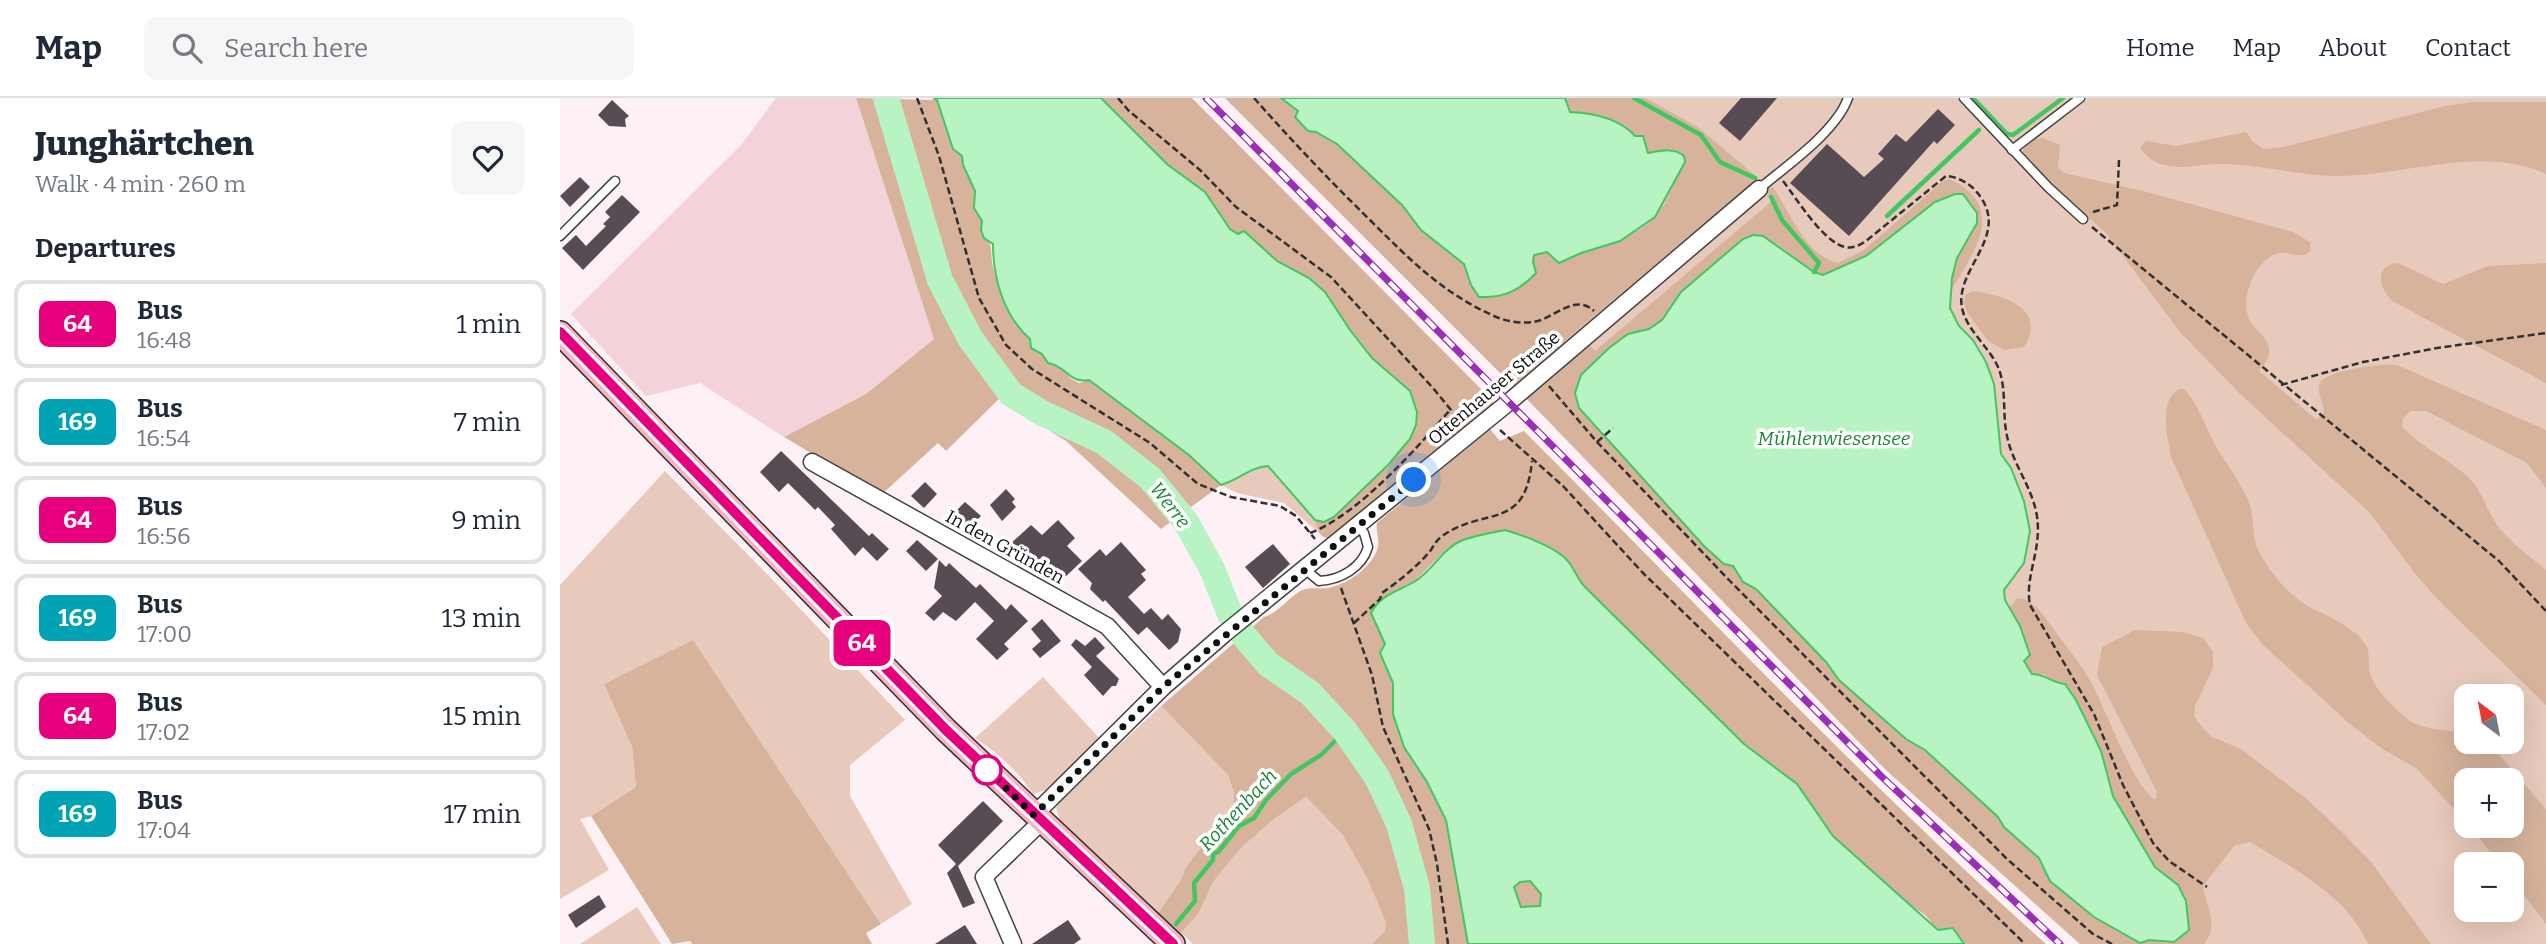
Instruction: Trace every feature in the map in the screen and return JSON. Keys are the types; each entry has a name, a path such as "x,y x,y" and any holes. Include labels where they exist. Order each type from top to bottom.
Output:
{"main road":[{"path":"560,332 946,730 1173,944"}],"street":[{"name":"Ottenhauser Straße","path":"1013,944 984,877 1163,687 1224,634 1257,610 1490,418 1759,189"},
{"name":"In den Gründen","path":"812,462 1107,626 1163,687"}],"lane":[{"name":"Ottenhauser Straße","path":"1759,189 1814,142 1844,109 1848,98"},
{"path":"1964,98 2012,150 2083,219"},
{"path":"2012,150 2080,98"},
{"path":"560,236 615,181"},
{"path":"1306,570 1319,582 1338,578 1359,564 1366,555 1368,540 1358,526"}],"path":[{"path":"917,98 939,156 979,298 1006,345 1032,369 1150,443 1198,484 1231,497 1280,506 1296,516 1327,552"},
{"path":"1118,98 1128,110 1200,170 1236,207 1331,277 1470,434"},
{"path":"1254,98 1311,163 1426,275 1456,298 1498,318 1523,322 1539,321 1572,305 1582,304 1591,308 1604,321"},
{"path":"2119,160 2117,205 2091,213 2083,219 2281,385 2500,561 2546,611"},
{"path":"1777,173 1815,224 1832,241 1844,247 1856,247 1866,241 1945,176 1953,176 1972,186 1980,195 1989,224 1986,238 1961,298 1963,312 1999,369 2007,439 2031,491 2037,514 2039,536 2027,591 2030,606 2084,693 2123,785 2152,843 2169,861 2207,887"},
{"path":"2281,385 2363,362 2437,348 2546,333"},
{"path":"1540,376 1597,442 1756,608 2007,859 2093,934 2112,944"},
{"path":"1310,533 1340,518 1393,471 1450,410"},
{"path":"1490,418 1507,439 1563,486 1643,573 2025,944"},
{"path":"1597,442 1613,428"},
{"path":"1354,623 1380,599 1382,593 1413,569 1441,538 1458,527 1510,511 1530,485 1532,461"},
{"path":"1338,578 1372,675 1383,727 1429,829 1437,864 1448,944"}],"shaded area":[{"path":"776,98 856,98 934,339 866,394 784,437 700,383 646,396 571,314 741,145"},
{"path":"856,98 937,100 953,149 962,156 963,165 975,191 974,208 982,221 981,230 991,246 992,264 1003,299 1017,324 1030,339 1031,348 1042,354 1048,363 1065,370 1070,378 1079,383 1089,380 1189,455 1221,485 1161,529 1066,441 999,399 946,451 938,443 881,495 784,437 866,394 934,339"},
{"path":"1101,98 1192,98 1495,403 1331,538 1321,535 1315,520 1325,521 1335,516 1356,492 1377,458 1410,391 1372,358 1325,292 1309,278 1277,261 1245,231 1238,234 1230,229 1205,192 1168,165"},
{"path":"1225,98 2546,98 2546,944 2080,944 1886,770 1527,399"},
{"path":"1225,98 1281,98 1298,111 1308,131 1316,132 1336,144 1402,205 1421,230 1464,264 1467,272 1533,262 1534,255 1547,252 1559,263 1566,261 1572,256 1638,231 1656,216 1664,204 1685,162 1660,150 1648,153 1626,126 1608,121 1597,114 1570,112 1565,98 1645,98 1698,127 1758,178 1512,385"},
{"path":"2473,102 2546,102 2546,174 2495,162 2442,164 2335,176 2229,164 2181,167 2159,163 2149,158 2140,148 2146,141 2176,146 2246,132 2252,141 2263,149 2283,147 2445,106"},
{"path":"2043,138 2060,145 2058,168 2064,173 2147,192 2293,232 2310,242 2311,250 2305,255 2279,253 2263,262 2252,279 2246,308 2250,321 2269,347 2268,357 2259,371 2317,420 2324,412 2319,388 2322,380 2330,375 2367,366 2397,365 2546,430 2546,488 2527,463 2426,411 2411,411 2403,418 2402,427 2467,476 2500,529 2546,570 2546,705 2442,604 2416,575 2370,513 2239,393 2180,332 2105,232 2025,159 2023,150 2027,144"},
{"path":"1950,179 1967,190 1978,203 1982,216 1977,245 1951,290 1957,258 1977,223 1935,202 1866,256 1823,275 1765,238 1743,239 1681,292 1662,320 1649,329 1628,334 1609,348 1581,376 1579,408 1704,546 1733,566 1743,582 1756,589 1826,662 1839,680 1906,739 1925,750 1998,817 2004,827 2039,858 2050,881 2094,917 2140,943 2149,940 2167,943 2165,873 2155,867 2113,796 2058,684 2044,674 2032,674 2023,661 2030,655 2020,626 2008,610 2017,598 2038,608 2080,664 2137,778 2155,800 2157,792 2097,675 2102,647 2135,630 2183,632 2203,638 2213,652 2213,668 2195,706 2194,716 2201,726 2212,737 2241,749 2308,800 2340,830 2371,862 2431,944 2368,944 2359,927 2333,897 2301,873 2250,842 2234,846 2203,886 2212,923 2209,937 2204,944 2080,944 1886,770 1524,396 1586,341 1595,351 1772,201 1763,190 1773,187 1808,243 1827,259 1838,263 1864,250 1943,181"},
{"path":"2398,263 2443,284 2488,266 2546,263 2546,383 2392,301 2384,290 2381,278 2385,268"},
{"path":"1973,291 2009,300 2026,313 2030,322 2030,334 2024,347 2004,350 1988,341 1967,312 1964,303 1966,294"},
{"path":"2184,389 2194,402 2250,505 2257,547 2280,582 2304,604 2342,624 2361,639 2366,645 2374,682 2387,700 2404,716 2415,724 2454,732 2454,754 2498,754 2510,768 2454,768 2454,809 2416,768 2381,748 2350,724 2262,644 2246,623 2171,457 2166,411 2173,394"},
{"path":"1490,429 1500,441 1524,431 1846,756 2046,944 1964,944 1953,928 1938,930 1925,915 1903,900 1833,836 1797,784 1744,744 1575,577 1570,563 1505,530 1464,540 1449,547 1414,582 1395,590 1377,622 1385,644 1380,653 1393,683 1393,714 1404,747 1427,782 1446,820 1468,944 1371,944 1385,931 1386,922 1367,878 1342,834 1306,797 1274,819 1240,849 1213,882 1199,913 1181,933 1158,913 1180,881 1187,865 1233,808 1234,793 1228,775 1161,706 1264,617 1294,595 1308,588 1332,587 1359,573 1377,550 1377,523"},
{"path":"1268,466 1315,520 1317,531 1284,503 1237,493 1221,485"},
{"path":"665,471 773,580 905,720 850,765 850,796 912,904 881,924 693,641 604,684 632,747 636,787 591,816 580,819 609,870 560,899 560,585"},
{"path":"693,640 881,924 866,933 872,944 692,944 690,941 672,944 591,816 636,787 632,747 604,684"},
{"path":"1043,677 1101,740 1046,790 1033,794 1007,763 975,738"},
{"path":"1161,706 1228,775 1234,793 1233,808 1187,865 1180,881 1158,913 1061,824 1056,808 1060,800"},
{"path":"2524,784 2546,809 2546,924 2524,895 2524,852 2490,852 2479,838 2524,838"},
{"path":"1306,797 1342,834 1367,878 1387,922 1385,931 1371,944 1193,944 1181,933 1199,913 1213,882 1240,849 1274,819"},
{"path":"1530,881 1541,894 1540,906 1520,907 1514,887 1520,882"},
{"path":"637,907 661,944 580,944"}],"water":[{"path":"933,98 1101,98 1168,165 1205,192 1230,229 1238,234 1244,231 1277,261 1309,278 1325,292 1372,358 1410,391 1417,412 1416,425 1410,439 1388,465 1334,517 1324,522 1315,520 1268,466 1221,485 1189,455 1089,380 1082,381 1072,377 1060,367 1048,363 1042,354 1031,348 1030,339 1007,308 995,270 993,244 984,238 982,221 974,208 975,191 963,165 962,156 953,149 937,100"},
{"path":"1281,98 1565,98 1570,112 1614,121 1635,136 1643,136 1648,153 1676,151 1684,156 1685,162 1655,217 1620,241 1559,263 1547,252 1534,255 1536,273 1523,284 1504,295 1479,297 1471,285 1464,264 1421,230 1402,205 1337,144 1316,132 1308,131 1295,117 1298,111"},
{"name":"Mühlenwiesensee","path":"1955,194 1963,194 1977,213 1977,223 1957,258 1952,278 1950,308 1959,326 1973,340 1986,362 1994,384 2001,454 2011,468 2024,501 2030,531 2024,563 2004,590 2005,600 2020,626 2030,655 2024,661 2032,674 2065,684 2076,700 2101,751 2113,796 2155,867 2178,885 2186,901 2189,930 2174,942 2149,940 2140,943 2094,917 2050,881 2039,858 2004,827 1998,817 1925,750 1906,739 1839,680 1826,662 1756,589 1743,582 1733,566 1724,564 1704,546 1579,408 1575,393 1581,375 1628,334 1649,329 1662,320 1681,292 1743,239 1753,235 1763,236 1814,272 1823,275 1866,256 1935,202"},
{"path":"1505,530 1550,548 1565,558 1585,587 1744,744 1797,784 1833,836 1938,930 1953,928 1964,944 1468,944 1446,820 1427,782 1404,747 1393,714 1393,683 1380,653 1385,644 1371,613 1384,598 1421,577 1456,544","holes":["1530,881 1541,894 1540,906 1521,907 1514,887 1520,882"]}],"building":[{"path":"1741,98 1777,98 1740,141 1719,123"},
{"path":"612,100 629,116 625,119 626,127 609,126 598,115"},
{"path":"1938,109 1955,125 1937,144 1934,141 1849,236 1790,183 1827,144 1864,177 1884,159 1878,154 1896,134 1906,142"},
{"path":"580,177 590,187 570,207 560,196"},
{"path":"622,195 640,212 583,270 562,248 576,235 586,246 606,226 603,224 610,217 605,212"},
{"path":"781,451 869,536 872,533 889,549 877,561 863,547 855,556 831,529 835,525 818,507 815,510 788,483 779,492 760,472"},
{"path":"925,482 937,494 924,508 911,496"},
{"path":"1006,489 1015,499 1012,502 1016,507 1002,521 990,505"},
{"path":"965,502 981,516 966,531 951,516"},
{"path":"1058,520 1075,538 1067,546 1082,561 1062,580 1042,560 1034,568 1008,546 1031,525 1042,535"},
{"path":"917,540 938,559 926,571 906,551"},
{"path":"1121,542 1146,570 1141,574 1146,580 1128,597 1144,614 1151,608 1162,620 1168,614 1181,629 1178,642 1169,650 1147,627 1138,635 1105,600 1103,602 1090,589 1092,583 1078,569 1100,549 1106,556"},
{"path":"1273,544 1290,564 1263,588 1245,567"},
{"path":"939,560 946,567 949,563 976,588 980,584 1006,610 1011,604 1028,621 1004,644 1009,649 997,660 976,639 994,621 975,602 956,621 943,612 934,621 925,613 942,596 934,588"},
{"path":"1042,619 1061,641 1040,658 1032,649 1041,641 1031,629"},
{"path":"1095,637 1105,648 1096,656 1119,679 1116,686 1112,686 1103,696 1084,675 1092,667 1071,645 1076,639 1085,646"},
{"path":"983,801 1003,821 958,866 975,903 963,908 947,873 956,864 938,845"},
{"path":"599,895 606,907 576,928 568,915"},
{"path":"1068,920 1081,939 1074,944 1032,944"},
{"path":"965,925 977,944 935,944"}],"waterway":[{"name":"Werre","path":"886,98 940,280 970,338 1011,394 1042,413 1104,442 1150,478 1186,522 1212,569 1230,614 1244,636 1268,664 1310,693 1345,731 1377,777 1399,824 1417,888 1422,944"},
{"path":"1634,98 1701,135 1720,162 1755,178"},
{"path":"1973,98 2007,134 2013,135 2063,98"},
{"path":"1887,216 1979,130"},
{"path":"1771,197 1782,220 1819,263 1814,272"},
{"name":"Rothenbach","path":"1176,924 1195,901 1194,883 1213,860 1213,854 1218,852 1239,826 1254,818 1266,800 1291,774 1321,755 1345,731"}],"railway":[{"path":"1206,98 1881,776 2060,944"}],"bus line":[{"name":"64","path":"560,332 946,730 1173,944"}],"route":[{"path":"987,770 983,766 1034,815 1163,687 1414,480"}]}
